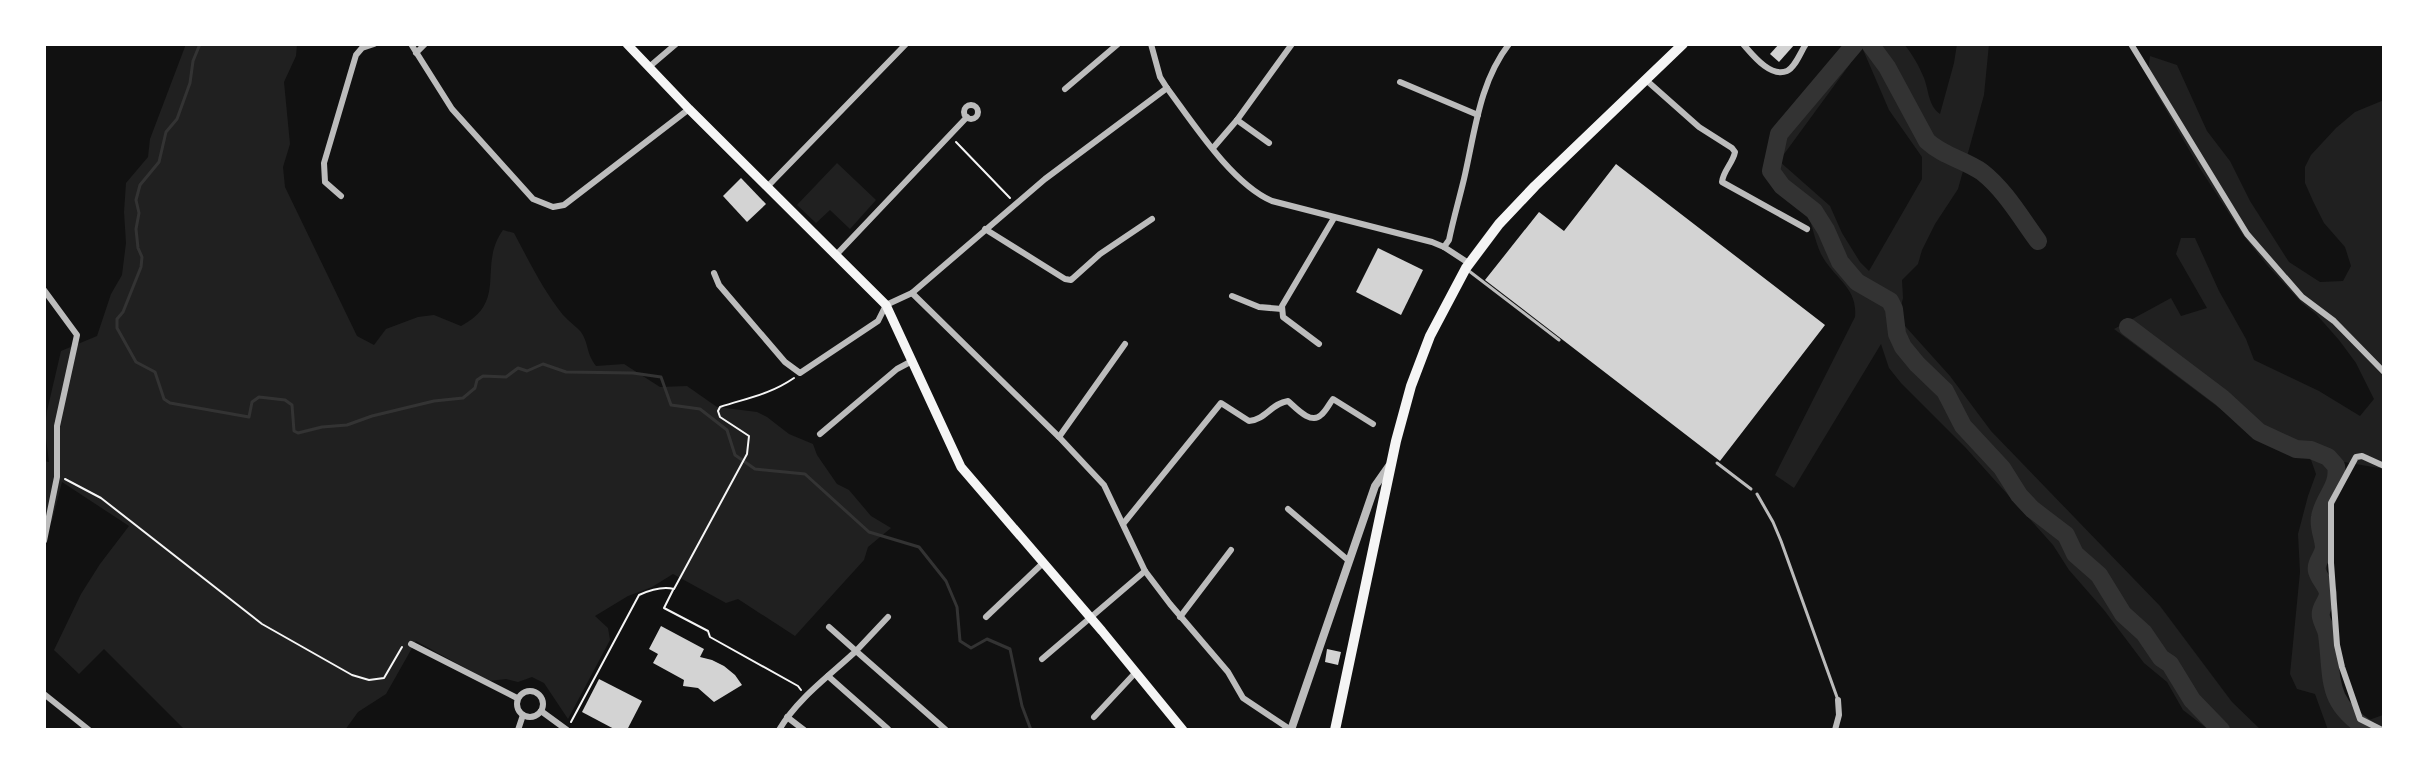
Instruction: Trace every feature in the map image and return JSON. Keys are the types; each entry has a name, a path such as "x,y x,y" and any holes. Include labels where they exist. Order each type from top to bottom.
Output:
{"main road":[{"path":"627,44 886,305 961,467 1182,730"},
{"path":"1335,730 1391,462 1430,336 1468,266 1514,207 1683,44"}],"street":[{"path":"341,196 325,182 324,163 356,55 362,48 374,44"},
{"path":"411,44 452,109 533,199 553,207 564,205 689,109"},
{"path":"416,53 425,44"},
{"path":"649,67 676,44"},
{"path":"768,186 906,44"},
{"path":"1065,89 1118,44"},
{"path":"1151,44 1160,77 1167,88 1250,190 1261,197 1444,247 1468,266"},
{"path":"1213,148 1292,44"},
{"path":"1444,247 1449,240 1489,76 1509,44"},
{"path":"1743,44 1761,62 1779,72 1791,68 1806,44"},
{"path":"2131,44 2247,234 2302,297 2334,321 2384,372"},
{"path":"1646,80 1712,137 1735,152 1722,182 1807,229"},
{"path":"1400,82 1478,115"},
{"path":"714,273 719,285 785,362 800,373 878,321 886,305 912,293 1015,203 1167,88"},
{"path":"836,255 967,117"},
{"path":"1237,120 1269,143"},
{"path":"1319,344 1283,317 1282,309 1334,218"},
{"path":"985,229 1071,280 1100,254 1152,219"},
{"path":"44,290 77,335 57,426 57,477 44,541"},
{"path":"912,293 1104,485 1145,571 1180,617 1228,672 1243,698 1291,730 1375,486 1391,462"},
{"path":"1232,296 1259,307 1282,309"},
{"path":"1059,437 1125,344"},
{"path":"820,434 897,369 912,361"},
{"path":"1123,524 1221,403 1249,421 1260,419 1281,402 1288,401 1315,419 1321,416 1333,399 1373,424"},
{"path":"2382,730 2360,719 2342,667 2334,620 2331,503 2356,457 2362,456 2384,466"},
{"path":"1288,509 1349,561"},
{"path":"1361,525 1371,514 1380,512"},
{"path":"1180,617 1231,550"},
{"path":"986,617 1043,563"},
{"path":"1042,659 1145,571"},
{"path":"779,730 805,697 888,617"},
{"path":"829,627 946,730"},
{"path":"411,644 517,698"},
{"path":"1094,717 1136,672"},
{"path":"828,676 888,729"},
{"path":"527,690 536,692 542,698 541,711 531,717 523,715 516,706 517,698 527,690"},
{"path":"44,694 89,730"},
{"path":"1835,730 1839,715 1838,700"},
{"path":"541,711 567,730"},
{"path":"518,730 523,715"},
{"path":"787,717 804,730"}],"lane":[{"path":"1468,266 1559,340"},
{"path":"1717,463 1751,489"},
{"path":"1757,494 1781,541 1838,700"}],"path":[{"path":"950,136 1015,203"},
{"path":"800,373 777,389 720,407 720,417 749,436 747,454 664,608 798,686 805,697"},
{"path":"57,477 67,479 101,498 262,624 352,675 369,680 384,678 403,646 411,644"},
{"path":"567,730 639,595 651,590 674,589"}],"shaded area":[{"path":"186,44 297,44 296,56 284,82 290,144 283,167 285,187 357,336 374,345 386,329 418,317 434,315 461,326 484,306 489,294 492,257 503,230 514,233 549,296 581,332 596,366 624,364 660,387 687,386 717,407 757,412 767,417 789,434 813,444 837,484 849,490 871,516 891,528 868,547 864,560 795,636 738,599 726,603 673,574 652,587 628,596 595,616 608,628 610,640 568,719 544,683 532,677 518,682 506,679 489,681 416,641 386,694 358,712 345,730 185,730 104,649 79,674 54,650 81,594 129,526 62,482 52,521 44,530 44,461 49,462 45,430 47,411 61,351 97,336 111,294 122,275 126,243 126,183 148,157 150,139"},
{"path":"1853,44 1904,44 1918,65 1931,102 1940,114 1957,44 1989,44 1984,95 1958,189 1935,224 1918,264 1902,280 1900,310 1905,326 1950,376 1991,431 2160,606 2232,702 2261,730 2209,730 2183,710 2167,682 2144,663 2069,570 2053,545 1965,447 1901,383 1889,368 1881,344 1794,488 1775,475 1855,317 1853,298 1821,254 1804,206 1775,181 1766,167 1764,160 1784,125","holes":["1861,45 1889,110 1922,157 1922,179 1869,271 1842,233 1830,206 1779,161"]},
{"path":"2150,56 2177,65 2207,131 2230,161 2250,201 2289,262 2320,282 2343,281 2351,266 2345,247 2324,223 2313,201 2305,183 2305,167 2311,155 2336,128 2355,112 2384,100 2384,464 2379,468 2344,462 2329,502 2326,527 2329,616 2338,681 2348,704 2352,726 2383,715 2384,730 2328,730 2315,694 2297,689 2290,674 2300,572 2298,534 2316,474 2310,457 2262,440 2114,329 2171,298 2181,316 2207,308 2176,254 2181,238 2195,238 2254,360 2319,391 2360,416 2374,399 2356,363 2339,340 2267,265 2243,235 2151,84 2148,72"},
{"path":"837,163 876,200 850,229 830,210 816,223 797,205"}],"building":[{"path":"1779,44 1795,44 1779,62 1770,54"},
{"path":"1616,164 1825,325 1720,461 1485,280 1539,212 1564,231"},
{"path":"741,178 766,204 747,222 723,196"},
{"path":"1378,248 1423,270 1401,315 1356,292"},
{"path":"661,626 704,649 700,657 724,666 742,685 714,702 698,688 683,686 684,680 653,663 658,654 649,649"},
{"path":"1327,649 1341,652 1338,665 1325,662"},
{"path":"599,679 642,701 627,730 616,730 582,712"}],"waterway":[{"path":"200,44 193,61 190,83 177,119 166,132 159,162 140,185 136,200 139,213 136,229 141,267 123,312 117,319 117,328 136,362 155,372 164,399 170,403 249,417 252,402 259,397 285,400 292,405 294,431 298,433 347,425 434,401 463,398 483,376 506,377 518,368 527,371 543,364 566,372 633,373 661,377 671,405 700,409 727,430 735,455 755,469 805,474 869,532 919,547 946,581 957,607 960,641 971,648 987,639 1010,649 1022,706 1031,730"},
{"path":"1855,44 1779,134 1771,171 1782,186 1814,211 1840,262 1857,282 1890,301 1903,347 1945,391 1963,426 2002,468 2032,509 2066,535 2075,554 2099,575 2123,614 2144,633 2161,658 2170,664 2192,700 2221,730"},
{"path":"1870,44 1887,67 1927,141 1990,179 2038,241"},
{"path":"2128,327 2222,398 2259,432 2296,449 2311,450 2328,457 2336,466 2336,480 2320,517 2324,548 2317,568 2328,593 2321,617 2327,634 2331,678 2338,700 2355,720 2369,730"}]}
